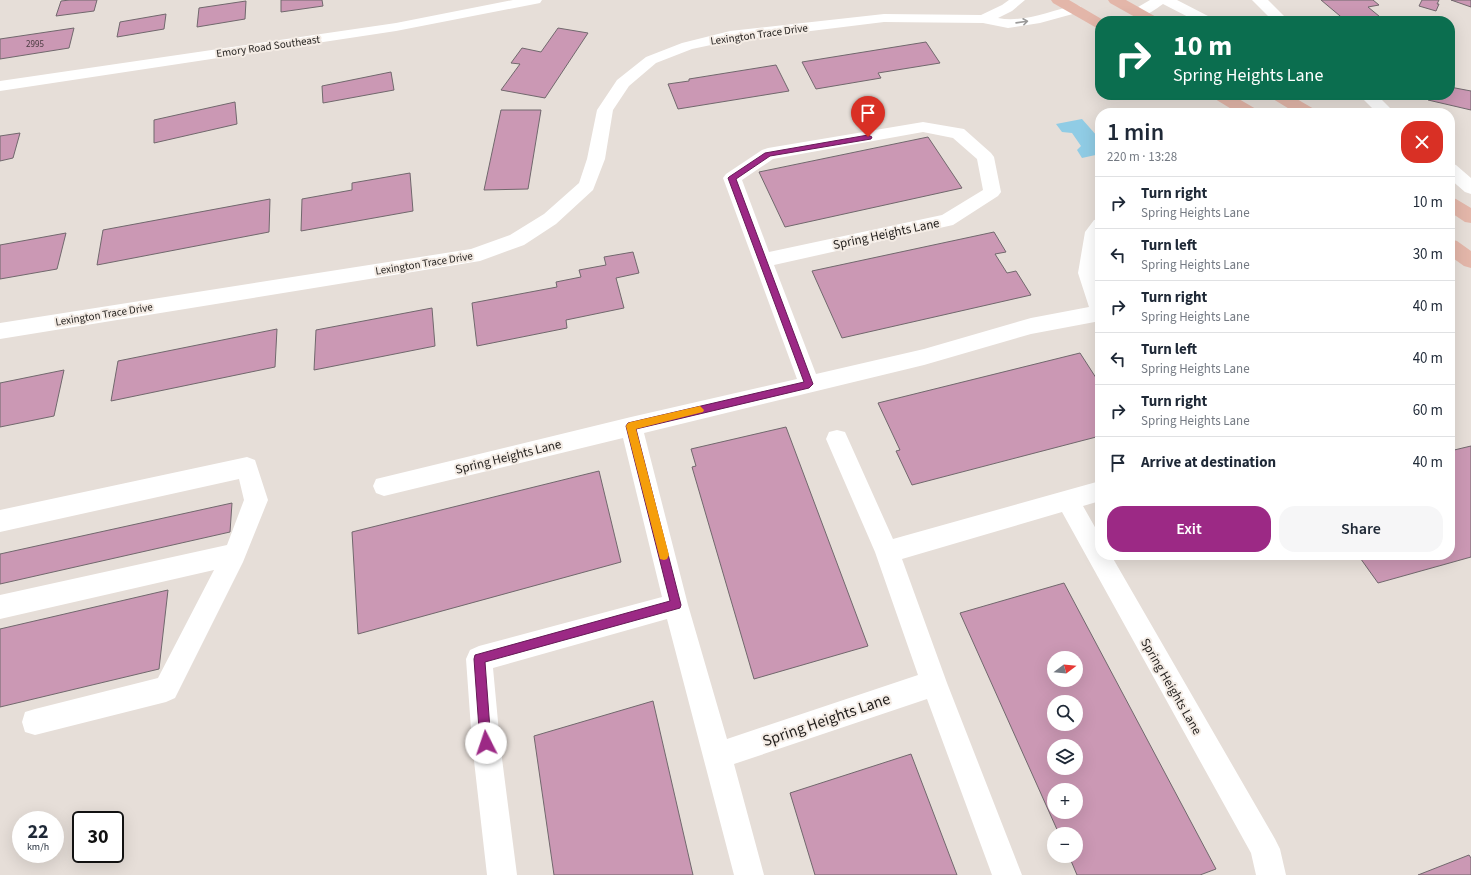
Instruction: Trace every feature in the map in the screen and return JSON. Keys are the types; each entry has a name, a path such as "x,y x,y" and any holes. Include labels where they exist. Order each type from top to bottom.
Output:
{"main road":[{"path":"1058,0 1095,21"},
{"path":"1115,0 1144,16"},
{"path":"1229,100 1242,108"},
{"path":"1287,100 1300,108"},
{"path":"1455,206 1471,217"},
{"path":"1455,250 1471,261"}],"street":[{"name":"Emory Road Southeast","path":"0,86 396,27 535,0"},
{"name":"Lexington Trace Drive","path":"983,18 1007,8 1018,0"},
{"path":"1138,13 1160,0"},
{"path":"1166,0 1196,16"},
{"path":"1259,0 1277,16"},
{"name":"Lexington Trace Drive","path":"0,331 473,256 516,240 550,219 587,186 596,159 605,110 623,83 650,60 687,46 730,36 884,18 983,18 1008,24 1040,19 1075,9"},
{"path":"1373,100 1381,108"},
{"name":"Spring Heights Lane","path":"762,260 947,220 992,192 985,157 958,133 923,127 768,154 732,178 762,260 809,384"},
{"path":"1455,169 1471,167"},
{"path":"1455,174 1471,188"},
{"name":"Spring Heights Lane","path":"1095,231 1088,273 1095,296"},
{"name":"Spring Heights Lane","path":"384,486 924,357 1031,326 1095,313"},
{"path":"631,426 676,605 749,875"},
{"path":"837,439 887,552 934,683 1007,875"},
{"path":"0,521 247,467 256,500 235,554 166,689 35,722"},
{"path":"887,552 1095,492"},
{"name":"Spring Heights Lane","path":"1067,500 1095,549"},
{"path":"0,607 235,554"},
{"name":"Spring Heights Lane","path":"1101,560 1265,849 1271,875"},
{"path":"502,875 486,743 479,659 676,605"},
{"name":"Spring Heights Lane","path":"718,756 934,683"}],"water":[{"path":"1082,119 1095,134 1095,155 1082,158 1077,150 1081,146 1072,133 1062,132 1056,124"}],"building":[{"path":"97,0 94,11 56,16 61,1"},
{"path":"281,0 322,0 323,6 281,12"},
{"path":"1321,0 1373,0 1379,5 1368,7 1379,16 1340,16"},
{"path":"1422,0 1439,0 1436,11 1419,6"},
{"path":"1451,0 1471,0 1471,7"},
{"path":"246,1 245,19 197,27 199,8"},
{"path":"166,14 164,29 117,37 120,22"},
{"path":"74,28 69,48 0,59 0,39"},
{"path":"558,28 588,33 545,98 501,90 520,64 511,63 522,48 541,52"},
{"path":"926,42 940,63 878,73 881,78 816,89 802,62"},
{"path":"776,65 789,91 678,109 668,84 689,81 689,79"},
{"path":"391,72 394,90 323,103 322,86"},
{"path":"1455,88 1471,91 1471,110 1428,100 1455,100"},
{"path":"235,102 237,124 154,143 154,120"},
{"path":"501,110 541,110 528,189 484,190"},
{"path":"20,133 13,158 0,161 0,136"},
{"path":"928,137 962,188 785,227 759,172"},
{"path":"410,173 413,211 301,231 302,199 352,190 352,183"},
{"path":"270,199 269,232 97,265 103,230"},
{"path":"994,232 1006,252 995,254 1007,273 1016,271 1031,295 842,338 812,271"},
{"path":"66,233 57,269 0,279 0,245"},
{"path":"633,252 639,273 616,278 624,308 566,320 567,328 477,346 472,303 557,287 556,282 581,277 579,270 606,265 604,257"},
{"path":"432,308 435,346 314,370 316,330"},
{"path":"277,329 275,367 111,401 118,361"},
{"path":"1080,353 1095,376 1095,437 912,485 896,451 900,450 878,403"},
{"path":"64,370 54,416 0,427 0,383"},
{"path":"786,427 868,646 754,679 692,467 696,466 691,449"},
{"path":"1471,446 1471,557 1378,583 1362,560 1455,560 1455,450"},
{"path":"599,471 621,562 358,634 352,532"},
{"path":"232,503 230,532 0,584 0,554"},
{"path":"1064,583 1216,869 1200,875 1077,875 1072,863 1083,863 1083,827 1056,827 1052,819 1083,819 1083,783 1047,783 1047,807 960,613"},
{"path":"168,590 159,669 0,707 0,629"},
{"path":"653,701 693,875 554,875 534,736"},
{"path":"911,754 957,875 815,875 790,793"},
{"path":"1469,855 1471,858 1471,875 1418,875"}],"slow traffic":[{"path":"664,555 631,426 700,410"}],"route":[{"path":"486,743 479,659 676,605 631,426 809,384 732,178 768,154 868,137"}]}
